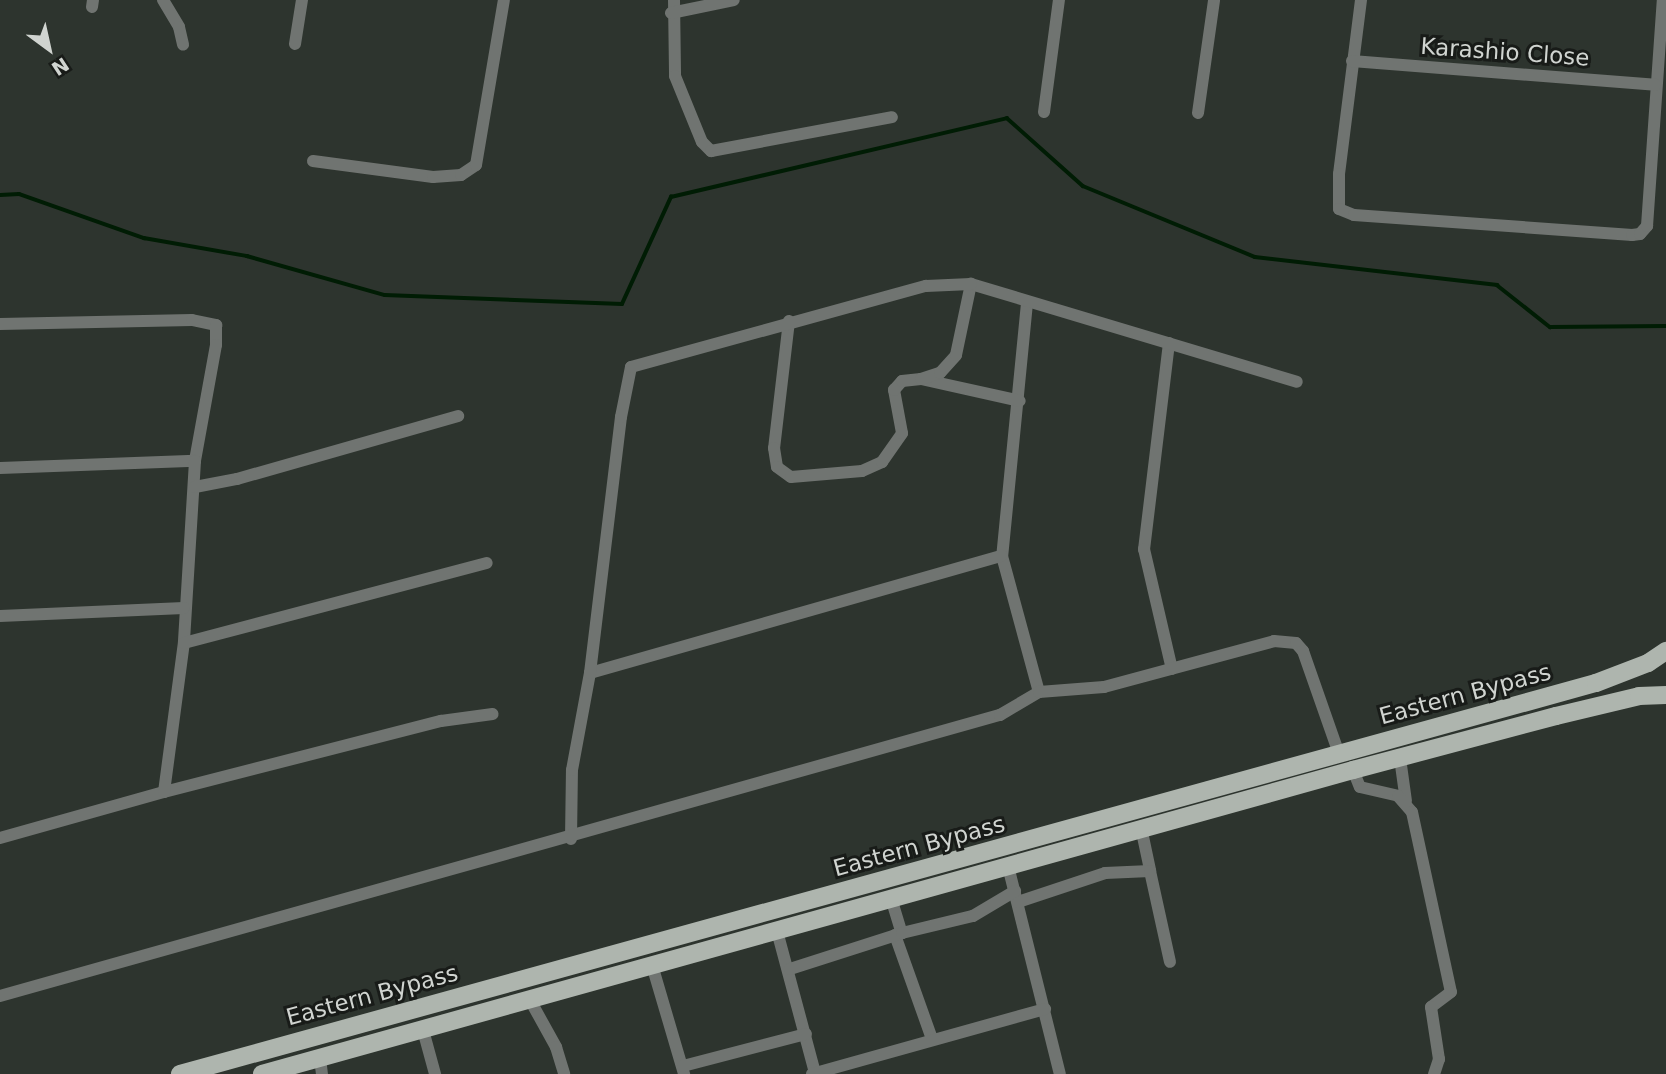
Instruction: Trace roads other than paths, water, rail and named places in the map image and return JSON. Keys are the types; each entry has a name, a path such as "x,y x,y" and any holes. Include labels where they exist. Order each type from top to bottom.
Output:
{"main road":[{"name":"Eastern Bypass","path":"180,1074 1619,676 1666,651"},
{"name":"Eastern Bypass","path":"262,1074 321,1066 423,1030 891,898 1142,832 1353,770 1627,699 1666,695"}],"street":[{"path":"163,0 179,27 183,45"},
{"path":"296,44 302,0"},
{"path":"313,161 433,177 461,174 476,165 503,0"},
{"path":"734,0 673,6 675,76 702,142 711,151 891,117"},
{"path":"1044,112 1059,0"},
{"path":"1198,113 1214,0"},
{"path":"1361,0 1352,61 1339,209 1354,215 1640,234 1647,226 1663,0"},
{"name":"Karashio Close","path":"1352,61 1655,85"},
{"path":"789,321 774,449 778,467 785,475 816,477 862,471 882,462 902,433 894,390 902,381 940,373 956,355 971,284"},
{"path":"571,839 572,770 590,673 630,370 789,321 926,286 971,284 1297,382"},
{"path":"1027,303 1020,401 1006,490 1002,556 1039,692"},
{"path":"0,324 192,320 216,325 216,345 195,461 184,608 184,643 164,792"},
{"path":"1169,343 1144,549 1145,568 1172,669"},
{"path":"921,379 1020,401"},
{"path":"195,487 458,416"},
{"path":"0,468 195,461"},
{"path":"590,673 1002,556"},
{"path":"184,643 488,563"},
{"path":"0,615 184,608"},
{"path":"0,996 571,839 1000,715 1039,692 1104,687 1274,641 1296,643 1310,665 1339,754"},
{"path":"0,838 164,792 441,721 493,713"},
{"path":"1401,758 1406,801 1412,813 1451,992 1431,1007 1439,1059 1434,1074"},
{"path":"1353,770 1367,792 1406,801"},
{"path":"1142,832 1170,962"},
{"path":"1008,866 1060,1074"},
{"path":"790,969 899,934 973,916 1016,897 1105,873 1150,871"},
{"path":"891,898 899,934 932,1039"},
{"path":"777,931 790,969 814,1073 1045,1009"},
{"path":"652,965 684,1070 806,1034"},
{"path":"530,1000 556,1047 564,1074"},
{"path":"423,1030 435,1074"}],"waterway":[{"path":"0,195 19,194 144,238 247,256 385,295 622,304 671,197 1007,118 1083,186 1255,257 1497,285 1550,327 1666,326"}]}
